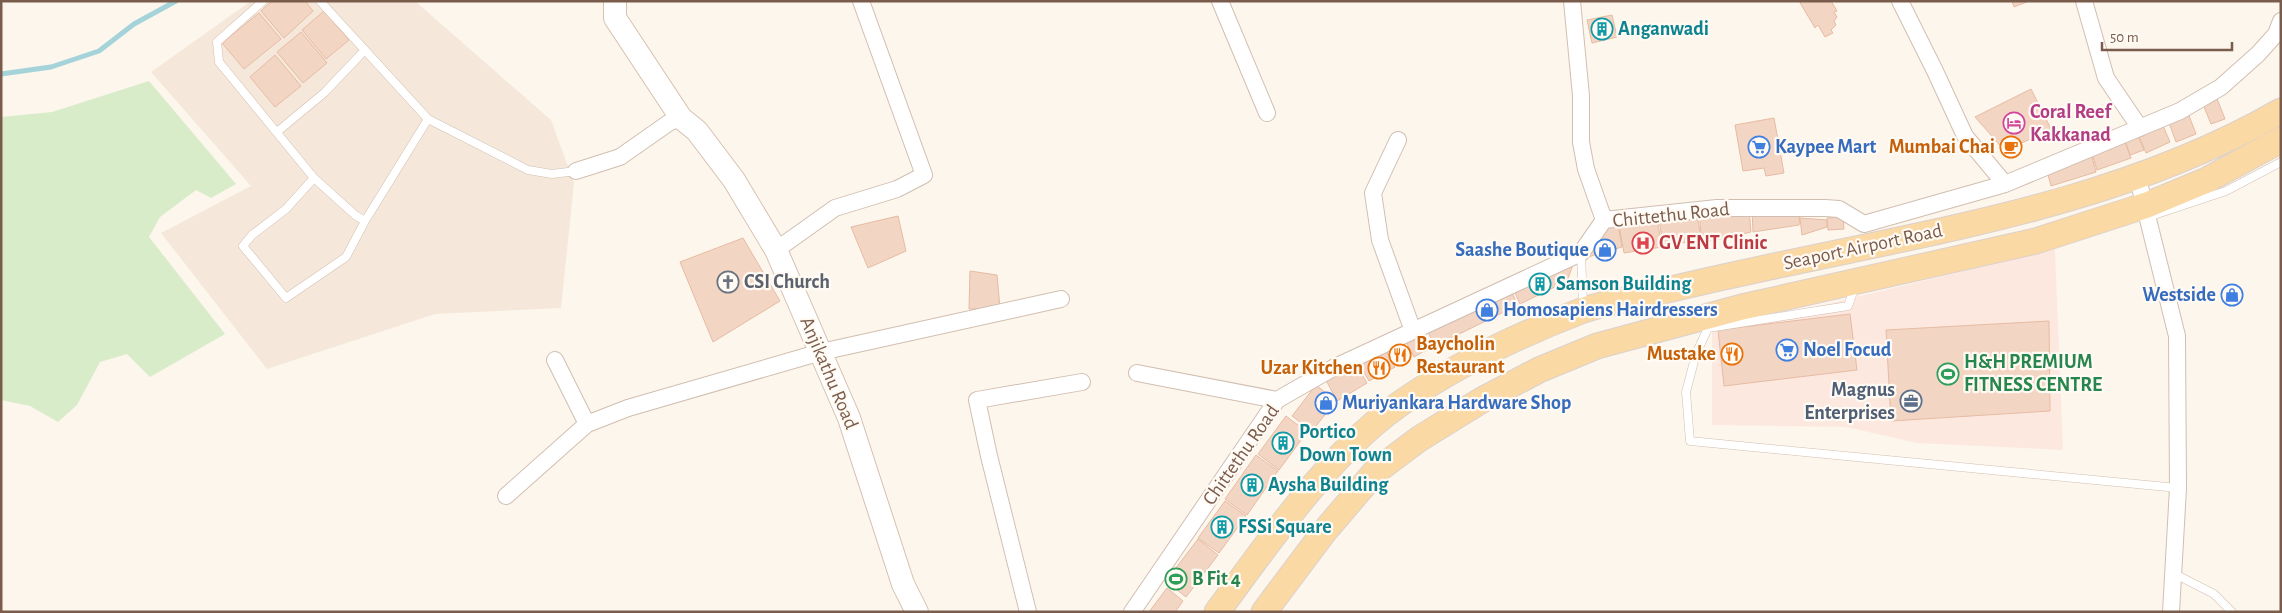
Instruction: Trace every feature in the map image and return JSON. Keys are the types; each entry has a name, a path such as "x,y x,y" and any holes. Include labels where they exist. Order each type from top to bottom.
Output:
{"main road":[{"name":"Seaport Airport Road","path":"1217,612 1306,496 1355,440 1405,400 1468,363 1522,336 1583,310 1866,235 2016,214 2138,176 2242,133 2281,111"},
{"path":"1264,612 1324,532 1375,472 1419,439 1482,400 1539,370 1597,346 1742,307 2036,241 2148,210 2281,140"},
{"path":"1865,279 1866,235"}],"street":[{"name":"Anjikathu Road","path":"616,1 614,18 681,118 697,131 734,180 776,250 849,418 903,584 917,612"},
{"path":"776,250 835,208 897,189 924,175 861,1"},
{"path":"1220,1 1267,113"},
{"path":"1572,1 1581,96 1581,142 1586,169 1604,220"},
{"path":"1900,1 1936,71 1965,136 2005,184"},
{"path":"2084,1 2106,78 2140,128"},
{"path":"1866,235 2005,184 2180,111 2222,87 2258,54 2276,34 2281,21"},
{"path":"576,171 620,157 670,122 681,118"},
{"path":"1398,140 1373,193 1380,240 1413,331"},
{"path":"2138,176 2148,210 2177,336 2178,488 2171,612"},
{"name":"Chittethu Road","path":"1132,612 1277,400 1333,368 1581,253 1604,220 1716,208 1825,208 1839,209 1866,235"},
{"path":"506,496 587,424 628,408 821,352 1062,299"},
{"path":"555,360 587,424"},
{"path":"1137,373 1277,400"},
{"path":"1028,612 988,456 977,400 1082,382"}],"lane":[{"path":"263,1 218,42 219,62 314,178 355,215 365,221"},
{"path":"320,1 428,119 528,170 552,174 576,171"},
{"path":"277,132 324,93 365,50"},
{"path":"314,178 286,209 252,235 242,246 286,298 346,257 365,221 428,119"},
{"path":"2148,210 2226,191 2281,162"},
{"path":"1581,253 1583,310"},
{"path":"1865,279 1848,306 1708,328 1696,354 1686,392 1690,440 2178,488"},
{"path":"2173,574 2214,594 2232,612"}],"shaded area":[{"path":"251,1 415,1 551,120 574,183 561,308 435,314 267,369 161,233 251,186 151,72"},
{"path":"2055,249 2063,450 1917,443 1846,427 1712,425 1712,332"}],"green space":[{"path":"149,81 236,184 211,198 196,190 160,217 149,237 225,334 150,377 127,354 100,362 77,405 58,422 30,406 1,400 1,117 52,112"}],"building":[{"path":"272,1 305,1 313,11 284,38 261,11"},
{"path":"1799,1 1831,1 1837,11 1834,12 1837,17 1834,21 1836,25 1831,30 1833,33 1825,37 1818,25 1815,28"},
{"path":"2012,1 2029,1 2014,7"},
{"path":"324,11 349,40 326,59 302,30"},
{"path":"259,13 281,39 244,69 222,43"},
{"name":"Anganwadi","path":"1612,15 1617,37 1592,43 1587,20"},
{"path":"301,32 327,63 303,83 277,52"},
{"path":"275,55 301,86 275,107 250,77"},
{"name":"Coral Reef Kakkanad","path":"2031,89 2051,129 2005,151 1975,117"},
{"path":"2216,96 2225,119 2211,124 2202,102"},
{"path":"2188,113 2196,134 2176,142 2168,120"},
{"name":"Kaypee Mart","path":"1774,118 1784,173 1766,176 1764,168 1743,171 1735,125"},
{"path":"2161,121 2170,142 2146,153 2137,132"},
{"path":"2137,133 2144,150 2130,155 2124,138"},
{"path":"2123,137 2131,158 2097,170 2091,150"},
{"path":"2091,153 2096,172 2051,186 2047,171"},
{"path":"1749,210 1751,232 1702,243 1699,212"},
{"path":"1752,210 1800,212 1799,225 1753,232"},
{"path":"1697,213 1701,240 1663,246 1659,219"},
{"path":"898,216 906,251 868,268 851,227"},
{"path":"1843,217 1844,229 1828,230 1827,218"},
{"path":"1800,218 1827,220 1827,227 1802,235"},
{"path":"1657,219 1662,247 1624,253 1619,226"},
{"path":"1618,224 1622,247 1612,250 1612,254 1606,256 1599,253 1589,257 1589,250 1608,225"},
{"name":"CSI Church","path":"743,238 780,301 713,342 680,262"},
{"name":"Samson Building","path":"1574,262 1567,281 1520,304 1513,288"},
{"path":"970,271 997,275 1000,308 969,309"},
{"path":"1510,289 1518,305 1435,346 1427,330"},
{"name":"Noel Focud","path":"1850,314 1857,370 1724,386 1718,330"},
{"path":"2049,321 2050,411 1891,421 1886,330"},
{"path":"1424,332 1432,347 1424,352 1416,336"},
{"path":"1415,337 1423,352 1414,357 1406,342"},
{"path":"1402,341 1411,358 1397,365 1388,348"},
{"path":"1384,347 1395,367 1369,381 1358,362"},
{"path":"1355,363 1367,383 1337,401 1326,380"},
{"path":"1316,385 1336,401 1312,431 1292,416"},
{"name":"Portico Down Town","path":"1286,416 1307,432 1279,470 1258,454"},
{"name":"Aysha Building","path":"1256,455 1278,471 1247,515 1225,499"},
{"name":"FSSi Square","path":"1225,501 1246,516 1219,553 1198,538"},
{"path":"1198,539 1218,555 1186,597 1166,581"},
{"path":"1167,588 1183,601 1175,612 1149,612"}],"waterway":[{"path":"1,74 51,67 99,51 134,24 176,1"}],"place":[{"name":"Anganwadi","path":"1602,29"},
{"name":"Coral Reef Kakkanad","path":"2014,123"},
{"name":"Kaypee Mart","path":"1759,147"},
{"name":"Mumbai Chai","path":"2011,147"},
{"name":"GV ENT Clinic","path":"1643,243"},
{"name":"Saashe Boutique","path":"1605,250"},
{"name":"CSI Church","path":"728,282"},
{"name":"Samson Building","path":"1540,284"},
{"name":"Westside","path":"2232,295"},
{"name":"Homosapiens Hairdressers","path":"1487,310"},
{"name":"Noel Focud","path":"1787,350"},
{"name":"Mustake","path":"1732,354"},
{"name":"Baycholin Restaurant","path":"1400,355"},
{"name":"Uzar Kitchen","path":"1379,368"},
{"name":"H&H PREMIUM FITNESS CENTRE","path":"1948,374"},
{"name":"Magnus Enterprises","path":"1911,401"},
{"name":"Muriyankara Hardware Shop","path":"1326,403"},
{"name":"Portico Down Town","path":"1283,443"},
{"name":"Aysha Building","path":"1252,485"},
{"name":"FSSi Square","path":"1222,527"},
{"name":"B Fit 4","path":"1176,579"}]}
